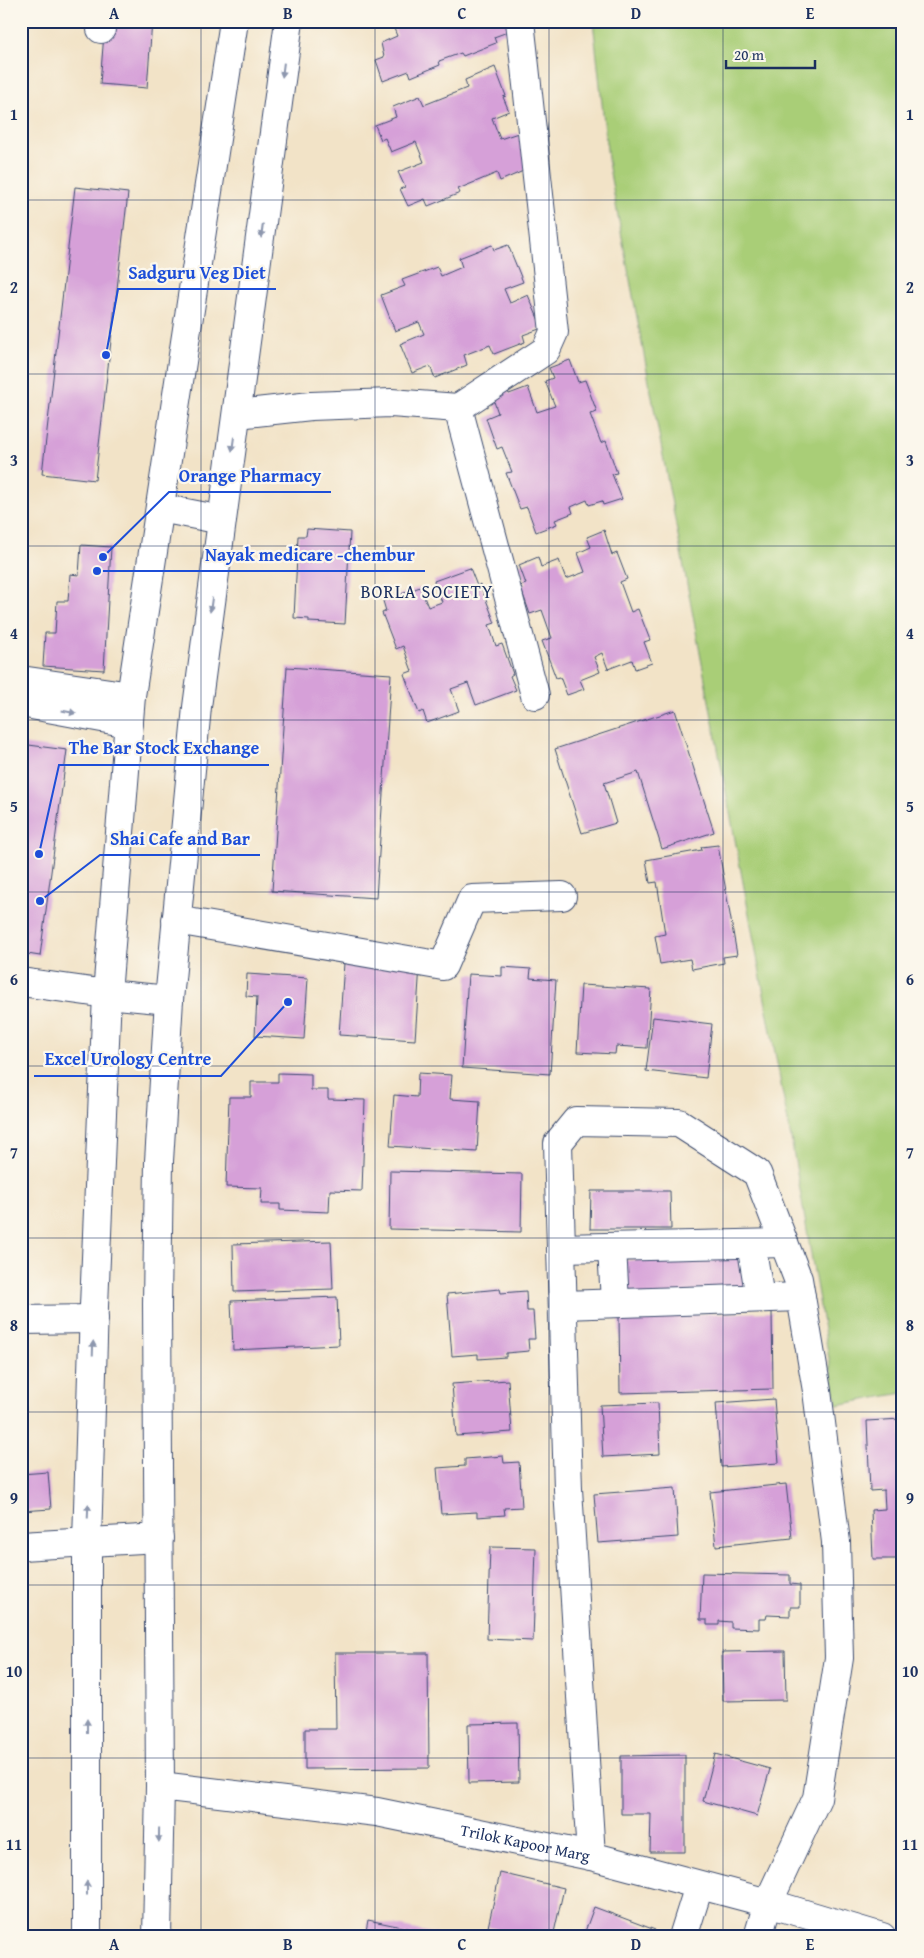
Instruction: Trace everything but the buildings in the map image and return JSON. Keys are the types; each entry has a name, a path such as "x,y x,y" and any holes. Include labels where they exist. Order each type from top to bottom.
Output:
{"street":[{"path":"87,1937 87,1542 108,984 131,696 234,21"},
{"path":"157,1937 160,1786 157,1304 159,1180 169,1000 197,707 289,21"},
{"path":"237,414 311,406 392,403 458,408 546,350 554,332 520,21"},
{"path":"458,408 535,695"},
{"path":"160,508 222,520"},
{"path":"21,680 131,696"},
{"path":"21,702 129,723"},
{"path":"176,920 443,966 472,899 562,896"},
{"path":"21,963 169,1000"},
{"path":"21,982 108,984"},
{"path":"591,1856 568,1488 558,1143 576,1121 679,1123 757,1173 798,1279 817,1392 836,1542 839,1658 817,1798 768,1903 758,1937"},
{"path":"561,1248 784,1243"},
{"path":"751,1244 760,1298"},
{"path":"612,1247 616,1303"},
{"path":"563,1305 801,1297"},
{"path":"21,1320 94,1319"},
{"path":"21,1546 159,1538"},
{"name":"Trilok Kapoor Marg","path":"160,1786 377,1812 591,1856 768,1903 882,1937"},
{"path":"683,1937 699,1886"}],"green space":[{"path":"593,21 903,21 903,1393 837,1405 791,1138 609,168"}],"place":[{"name":"Sadguru Veg Diet","path":"106,355"},
{"name":"Orange Pharmacy","path":"103,557"},
{"name":"Nayak medicare -chembur","path":"97,571"},
{"name":"The Bar Stock Exchange","path":"39,854"},
{"name":"Shai Cafe and Bar","path":"40,901"},
{"name":"Excel Urology Centre","path":"288,1002"}],"district":[{"name":"BORLA SOCIETY","path":"427,592"}]}
